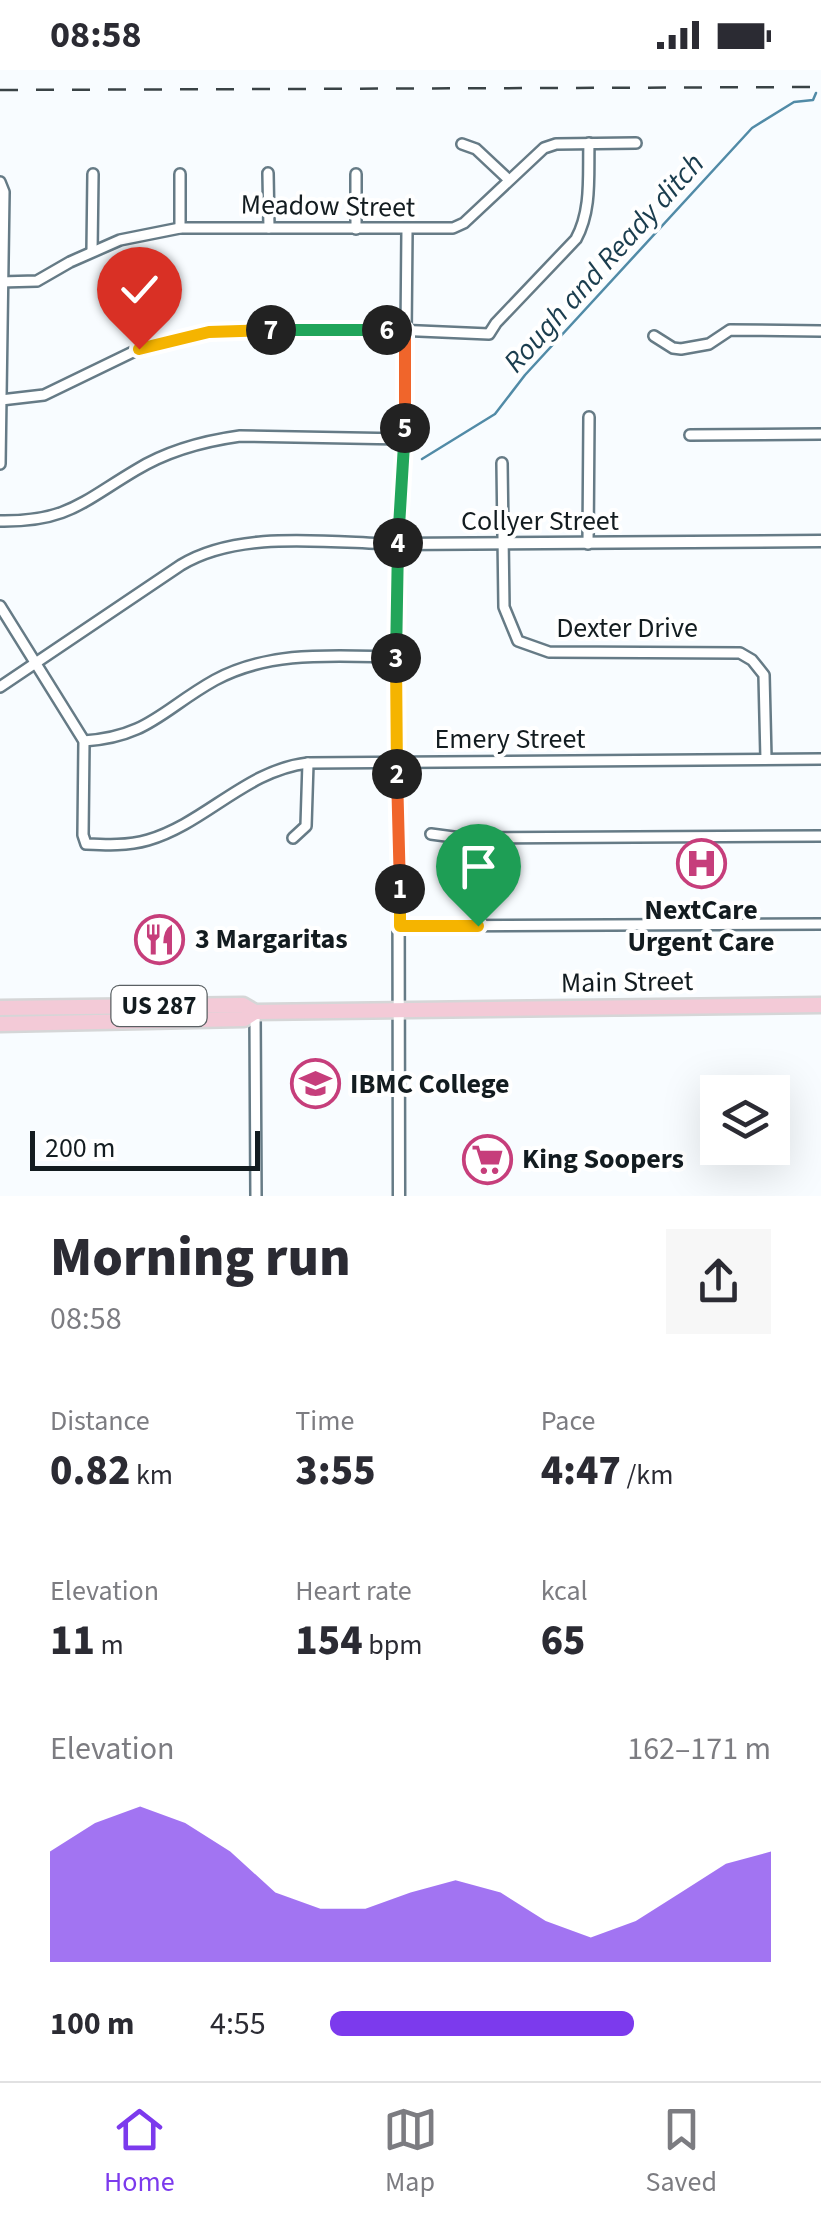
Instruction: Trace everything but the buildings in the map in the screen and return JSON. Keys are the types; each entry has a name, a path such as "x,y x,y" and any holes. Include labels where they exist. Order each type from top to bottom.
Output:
{"highway":[{"name":"Main Street","path":"0,1008 243,1005 255,1012 400,1012 821,1005"},
{"name":"Main Street","path":"0,1024 244,1019 255,1012"}],"street":[{"name":"Meadow Street","path":"2,282 37,281 92,251 135,236 180,228 453,228 464,223 544,148 556,144 636,142"},
{"path":"1,400 44,395 139,349 209,332 405,330 489,334 496,322 576,240 587,212 589,143"},
{"path":"462,144 476,149 510,180"},
{"path":"268,173 268,228"},
{"path":"92,251 93,174"},
{"path":"180,174 180,228"},
{"path":"356,174 356,229"},
{"path":"0,182 4,192 0,464"},
{"path":"400,1196 396,657 398,544 410,398 405,330 407,230"},
{"path":"654,336 673,348 681,348 709,344 730,330 821,332"},
{"path":"588,544 589,417"},
{"path":"690,435 821,434"},
{"path":"0,521 31,522 63,514 150,462 215,440 240,436 405,439"},
{"name":"Dexter Drive","path":"502,463 506,614 518,641 549,652 732,652 752,660 759,666 765,684 766,759"},
{"name":"Collyer Street","path":"0,687 206,552 251,542 588,544 821,540"},
{"path":"0,606 84,741 119,738 135,732 215,680 251,666 304,656 396,657"},
{"name":"Emery Street","path":"84,741 83,835 86,844 99,845 131,844 170,832 272,770 308,762 821,759"},
{"path":"293,838 306,826 308,762"},
{"path":"431,834 461,838 821,836"},
{"path":"400,926 821,924"},
{"path":"255,1012 256,1196"}],"waterway":[{"name":"Rough and Ready ditch","path":"422,459 495,414 525,375 752,128 794,102 813,100 816,93"}],"railway":[{"path":"0,90 821,87"}],"place":[{"name":"NextCare Urgent Care","path":"701,863"},
{"name":"3 Margaritas","path":"160,939"},
{"name":"IBMC College","path":"315,1084"},
{"name":"King Soopers","path":"487,1159"}],"route":[{"path":"139,349 174,338 236,330 405,330 405,439 396,608 400,926 478,926"}]}
